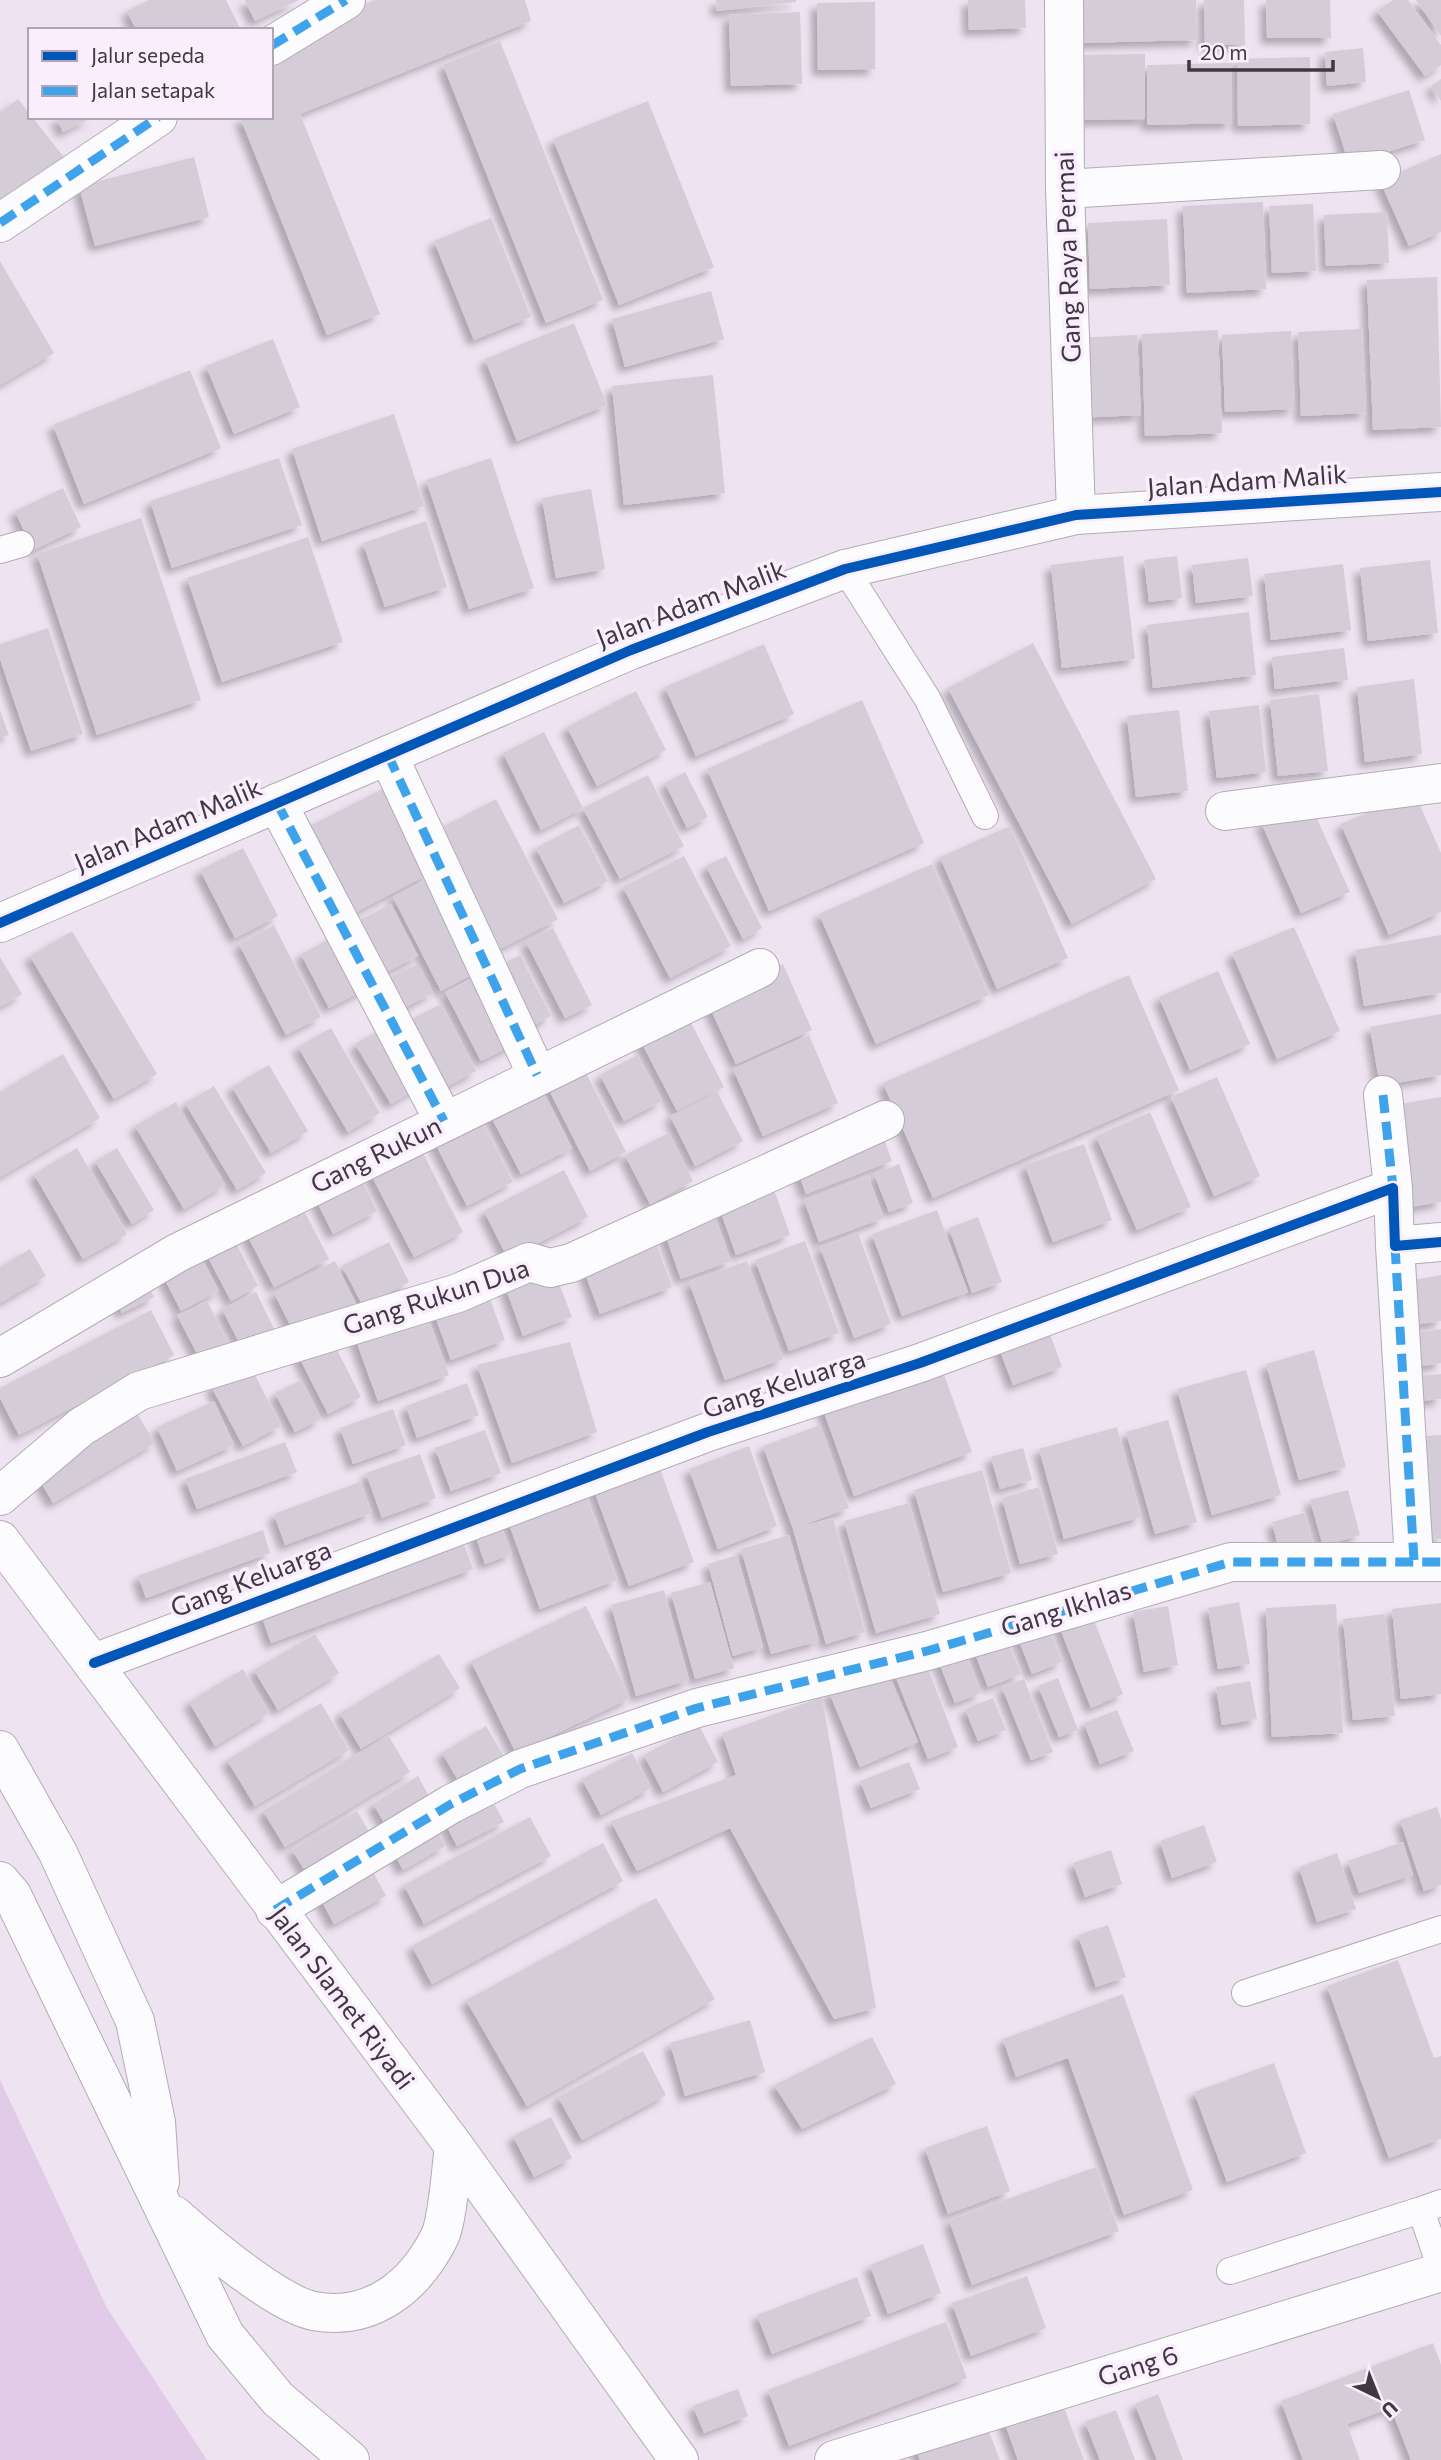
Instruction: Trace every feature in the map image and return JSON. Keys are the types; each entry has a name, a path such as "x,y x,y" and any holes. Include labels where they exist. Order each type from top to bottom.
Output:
{"main road":[{"path":"273,45 346,0"},
{"name":"Gang Raya Permai","path":"1064,0 1065,189 1076,514"},
{"path":"0,223 155,119"},
{"path":"1065,189 1381,170"},
{"name":"Jalan Adam Malik","path":"0,923 631,650 845,569 1076,514 1441,492"},
{"path":"387,755 537,1075"},
{"path":"1225,811 1441,783"},
{"path":"277,803 444,1121"},
{"name":"Gang Rukun","path":"0,1358 177,1253 760,968"},
{"path":"1383,1095 1393,1188 1395,1247 1427,1561"},
{"name":"Gang Rukun Dua","path":"0,1496 81,1427 139,1391 458,1293 529,1262 550,1268 571,1264 885,1120"},
{"name":"Gang Keluarga","path":"94,1662 708,1432 920,1363 1393,1188"},
{"path":"1395,1247 1441,1242"},
{"name":"Jalan Slamet Riyadi","path":"0,1540 454,2146 679,2460"},
{"name":"Gang Ikhlas","path":"275,1910 450,1804 520,1769 697,1708 927,1651 1231,1562 1427,1561"},
{"path":"0,1750 58,1853 135,2021 156,2122 162,2205 209,2246 275,2292 312,2311 340,2313 379,2305 409,2283 441,2234 454,2146"},
{"path":"0,1881 12,1895 225,2335 278,2399 350,2460"},
{"name":"Gang 6","path":"834,2460 1441,2271"}],"lane":[{"path":"845,569 927,698 985,817"},
{"path":"1245,1993 1441,1929"},
{"path":"1230,2271 1431,2207 1441,2271"}],"shaded area":[{"path":"0,2080 107,2308 207,2460 0,2460"}],"building":[{"path":"149,0 226,0 240,28 135,28 127,11"},
{"path":"245,0 299,0 255,21"},
{"path":"373,0 525,0 531,21 300,114 380,314 327,335 241,119 273,119 273,67"},
{"path":"716,0 796,0 796,2 717,11"},
{"path":"968,0 1025,0 1026,28 969,30"},
{"path":"1078,0 1196,0 1197,40 1078,43"},
{"path":"1204,0 1244,0 1245,45 1205,45"},
{"path":"1266,0 1330,0 1331,38 1267,38"},
{"path":"1393,0 1408,0 1441,45 1441,65 1425,76 1377,11"},
{"path":"1416,0 1441,0 1441,36"},
{"path":"875,2 875,69 818,70 817,3"},
{"path":"800,12 802,84 731,86 729,15"},
{"path":"500,41 603,300 546,323 443,65"},
{"path":"1363,48 1366,82 1327,86 1325,52"},
{"path":"1145,54 1145,119 1068,120 1067,55"},
{"path":"1310,57 1310,124 1238,126 1237,59"},
{"path":"1232,63 1232,123 1147,125 1147,65"},
{"path":"1441,79 1441,101 1431,86"},
{"path":"1409,90 1425,140 1349,164 1333,114"},
{"path":"18,99 28,112 28,119 34,119 67,161 0,213 0,113"},
{"path":"648,101 714,267 619,305 553,139"},
{"path":"57,119 89,119 63,132"},
{"path":"1441,154 1441,232 1409,246 1380,181"},
{"path":"194,157 209,217 95,246 79,186"},
{"path":"1263,202 1266,289 1187,293 1183,206"},
{"path":"1313,204 1316,271 1272,273 1269,206"},
{"path":"1387,212 1389,263 1326,266 1324,215"},
{"path":"491,218 531,317 474,340 434,241"},
{"path":"1167,219 1170,285 1090,289 1088,223"},
{"path":"0,261 54,353 0,385"},
{"path":"1437,277 1441,427 1373,430 1367,280"},
{"path":"711,291 724,339 625,367 612,319"},
{"path":"574,323 607,405 517,441 485,359"},
{"path":"1362,329 1366,413 1301,416 1298,332"},
{"path":"1218,330 1222,433 1145,436 1142,334"},
{"path":"1291,331 1294,409 1225,412 1222,335"},
{"path":"1137,335 1141,415 1076,418 1073,338"},
{"path":"273,339 300,407 234,434 206,366"},
{"path":"190,370 221,448 84,504 53,425"},
{"path":"713,375 725,493 624,505 612,386"},
{"path":"394,414 424,506 322,541 292,449"},
{"path":"279,458 302,525 172,568 150,501"},
{"path":"491,458 534,588 469,609 426,480"},
{"path":"63,488 81,527 33,550 15,511"},
{"path":"591,489 605,569 556,578 542,498"},
{"path":"141,518 201,700 97,735 37,554"},
{"path":"426,521 447,587 385,607 363,543"},
{"path":"308,537 343,642 222,682 187,578"},
{"path":"1123,556 1135,659 1062,668 1051,565"},
{"path":"1177,556 1182,598 1149,602 1144,560"},
{"path":"1248,558 1253,596 1196,603 1192,565"},
{"path":"1430,560 1438,633 1368,641 1360,568"},
{"path":"1343,564 1351,630 1271,640 1264,574"},
{"path":"1249,612 1256,675 1153,688 1147,625"},
{"path":"48,628 83,734 31,751 0,659 0,644"},
{"path":"1033,643 1156,879 1072,924 948,688"},
{"path":"764,644 794,714 696,756 665,687"},
{"path":"1344,648 1348,680 1275,689 1272,657"},
{"path":"1414,679 1422,754 1365,762 1357,687"},
{"path":"636,691 666,750 597,786 567,727"},
{"path":"1319,694 1328,771 1278,776 1270,700"},
{"path":"862,700 924,843 769,911 707,769"},
{"path":"1259,705 1266,772 1217,778 1209,711"},
{"path":"0,710 9,735 0,738"},
{"path":"1179,710 1188,791 1136,797 1127,716"},
{"path":"544,732 583,808 541,830 503,753"},
{"path":"685,772 708,817 687,828 665,783"},
{"path":"648,775 684,846 620,879 583,808"},
{"path":"386,787 430,873 347,917 302,830"},
{"path":"1414,792 1441,853 1441,912 1389,935 1341,824"},
{"path":"496,799 558,919 494,952 433,832"},
{"path":"1309,801 1350,892 1301,913 1261,822"},
{"path":"579,825 608,881 564,903 536,848"},
{"path":"1010,826 1068,958 997,989 940,857"},
{"path":"243,848 278,916 235,938 200,870"},
{"path":"684,856 731,946 670,978 623,887"},
{"path":"726,856 762,928 743,939 706,866"},
{"path":"932,864 989,995 876,1044 819,914"},
{"path":"432,877 481,970 441,991 393,897"},
{"path":"391,904 418,956 375,978 349,926"},
{"path":"274,925 321,1017 286,1035 239,944"},
{"path":"1294,927 1340,1031 1277,1059 1232,953"},
{"path":"553,928 592,1005 565,1018 526,942"},
{"path":"72,931 157,1074 114,1099 30,956"},
{"path":"339,934 368,988 329,1008 301,954"},
{"path":"1441,935 1441,993 1364,1006 1355,950"},
{"path":"520,955 551,1016 523,1031 491,970"},
{"path":"0,957 22,994 0,1007"},
{"path":"418,964 433,993 391,1015 376,985"},
{"path":"783,964 812,1030 736,1064 706,999"},
{"path":"1218,971 1250,1044 1190,1070 1159,997"},
{"path":"481,973 517,1043 481,1061 445,992"},
{"path":"1129,975 1179,1090 933,1198 883,1083"},
{"path":"441,1004 476,1071 435,1093 400,1025"},
{"path":"684,1009 724,1087 677,1111 637,1034"},
{"path":"1441,1014 1441,1075 1380,1086 1370,1027"},
{"path":"387,1026 422,1085 391,1104 355,1044"},
{"path":"331,1028 380,1113 348,1132 298,1047"},
{"path":"809,1035 838,1103 763,1136 733,1069"},
{"path":"63,1054 100,1118 0,1177 0,1092"},
{"path":"637,1055 662,1101 624,1121 600,1075"},
{"path":"579,1059 626,1152 590,1171 543,1078"},
{"path":"269,1065 308,1131 271,1153 232,1087"},
{"path":"1217,1077 1260,1176 1214,1196 1171,1097"},
{"path":"539,1083 572,1148 521,1174 487,1109"},
{"path":"214,1086 266,1173 237,1190 185,1103"},
{"path":"717,1092 743,1141 695,1166 670,1116"},
{"path":"1441,1097 1441,1202 1405,1208 1388,1106"},
{"path":"176,1102 225,1185 184,1209 135,1126"},
{"path":"1150,1112 1191,1207 1137,1230 1096,1136"},
{"path":"478,1113 513,1182 467,1206 432,1137"},
{"path":"669,1133 693,1181 650,1204 625,1155"},
{"path":"882,1134 892,1161 806,1194 796,1167"},
{"path":"418,1143 463,1232 414,1257 368,1169"},
{"path":"1084,1144 1112,1220 1053,1242 1025,1165"},
{"path":"77,1148 127,1234 83,1259 34,1174"},
{"path":"117,1148 154,1210 132,1224 95,1161"},
{"path":"899,1164 913,1203 889,1212 874,1174"},
{"path":"356,1169 377,1211 333,1234 312,1192"},
{"path":"564,1170 588,1217 508,1259 484,1211"},
{"path":"868,1176 884,1218 819,1242 804,1200"},
{"path":"771,1181 790,1235 736,1255 717,1201"},
{"path":"297,1197 329,1259 274,1287 242,1225"},
{"path":"712,1208 731,1261 681,1279 662,1226"},
{"path":"937,1210 968,1292 902,1316 872,1234"},
{"path":"978,1217 1002,1282 972,1293 949,1228"},
{"path":"230,1231 258,1286 231,1301 202,1246"},
{"path":"858,1233 891,1324 854,1338 820,1247"},
{"path":"653,1235 672,1287 600,1314 581,1262"},
{"path":"805,1241 839,1333 789,1351 755,1260"},
{"path":"389,1242 409,1282 363,1306 342,1266"},
{"path":"195,1246 219,1291 181,1311 158,1266"},
{"path":"30,1249 46,1276 0,1303 0,1267"},
{"path":"335,1261 358,1307 297,1339 274,1293"},
{"path":"747,1261 783,1359 725,1380 689,1282"},
{"path":"553,1268 572,1317 523,1336 505,1286"},
{"path":"1441,1275 1441,1321 1415,1325 1408,1281"},
{"path":"144,1278 154,1297 122,1313 112,1294"},
{"path":"486,1288 505,1340 451,1360 432,1308"},
{"path":"256,1292 275,1331 242,1348 222,1309"},
{"path":"207,1301 233,1353 204,1367 177,1315"},
{"path":"425,1309 449,1375 378,1401 354,1335"},
{"path":"151,1310 174,1355 19,1435 0,1398 0,1388"},
{"path":"1046,1323 1062,1367 1013,1385 996,1340"},
{"path":"1441,1329 1441,1363 1410,1368 1405,1335"},
{"path":"330,1336 361,1397 328,1414 297,1353"},
{"path":"570,1342 597,1432 512,1463 477,1365"},
{"path":"1314,1350 1346,1467 1299,1480 1266,1364"},
{"path":"939,1361 972,1452 854,1496 821,1404"},
{"path":"250,1365 281,1426 243,1446 211,1386"},
{"path":"1246,1370 1281,1495 1212,1515 1177,1389"},
{"path":"1441,1374 1441,1399 1409,1402 1407,1377"},
{"path":"301,1380 321,1419 295,1432 275,1393"},
{"path":"467,1383 479,1415 417,1438 406,1406"},
{"path":"214,1401 234,1445 177,1471 157,1427"},
{"path":"393,1409 406,1445 353,1464 340,1428"},
{"path":"138,1415 155,1443 53,1503 36,1474"},
{"path":"1168,1420 1197,1522 1155,1534 1126,1432"},
{"path":"820,1425 849,1508 798,1527 833,1518 865,1632 826,1644 793,1529 763,1446"},
{"path":"1117,1427 1141,1517 1064,1539 1039,1449"},
{"path":"485,1430 501,1473 451,1491 435,1448"},
{"path":"1441,1435 1441,1539 1418,1541 1411,1437"},
{"path":"285,1442 297,1472 197,1509 185,1479"},
{"path":"749,1446 777,1526 718,1549 689,1469"},
{"path":"1023,1448 1032,1480 1000,1489 991,1457"},
{"path":"420,1454 436,1498 382,1518 366,1473"},
{"path":"656,1458 694,1562 629,1586 591,1482"},
{"path":"982,1470 1011,1573 943,1592 914,1490"},
{"path":"360,1482 372,1513 285,1545 274,1514"},
{"path":"1039,1487 1058,1554 1020,1564 1002,1498"},
{"path":"583,1488 617,1580 540,1609 506,1516"},
{"path":"1348,1490 1360,1535 1323,1546 1310,1500"},
{"path":"909,1503 940,1614 876,1633 844,1521"},
{"path":"496,1513 512,1554 485,1564 471,1523"},
{"path":"1304,1513 1313,1544 1280,1554 1272,1522"},
{"path":"263,1530 270,1553 146,1598 138,1576"},
{"path":"459,1530 473,1569 271,1643 257,1603"},
{"path":"789,1535 819,1641 771,1654 741,1549"},
{"path":"737,1555 763,1647 733,1656 708,1564"},
{"path":"710,1582 734,1668 695,1679 671,1593"},
{"path":"664,1590 689,1680 636,1696 611,1605"},
{"path":"1239,1602 1250,1664 1218,1669 1208,1608"},
{"path":"1441,1603 1441,1694 1401,1699 1392,1609"},
{"path":"1336,1604 1343,1733 1272,1737 1266,1608"},
{"path":"1088,1605 1123,1694 1091,1708 1056,1618"},
{"path":"586,1606 630,1698 516,1753 471,1661"},
{"path":"1168,1606 1178,1665 1144,1672 1133,1612"},
{"path":"1385,1614 1395,1716 1353,1720 1343,1619"},
{"path":"1046,1621 1062,1662 1032,1674 1016,1633"},
{"path":"1004,1633 1021,1674 988,1687 972,1646"},
{"path":"315,1634 339,1673 278,1710 254,1670"},
{"path":"962,1645 981,1693 955,1703 936,1655"},
{"path":"439,1654 460,1688 361,1749 340,1713"},
{"path":"924,1658 958,1747 928,1759 893,1670"},
{"path":"886,1668 918,1742 860,1767 829,1692"},
{"path":"243,1669 269,1713 215,1746 189,1702"},
{"path":"1058,1678 1078,1730 1059,1737 1038,1686"},
{"path":"1024,1679 1053,1752 1031,1760 1002,1687"},
{"path":"1250,1681 1257,1719 1222,1725 1216,1687"},
{"path":"822,1697 876,2008 834,2019 730,1828 637,1871 611,1821 736,1775 722,1733"},
{"path":"993,1698 1006,1730 978,1741 965,1709"},
{"path":"321,1703 349,1750 255,1806 227,1760"},
{"path":"1117,1710 1134,1751 1100,1764 1084,1723"},
{"path":"699,1725 718,1762 663,1792 644,1755"},
{"path":"486,1726 509,1765 465,1792 442,1753"},
{"path":"388,1735 410,1772 285,1847 263,1811"},
{"path":"632,1753 651,1788 601,1815 582,1779"},
{"path":"909,1762 920,1789 871,1808 860,1781"},
{"path":"418,1776 432,1802 388,1829 373,1804"},
{"path":"488,1792 504,1822 457,1846 442,1817"},
{"path":"1437,1807 1441,1819 1441,1885 1424,1891 1400,1820"},
{"path":"357,1811 371,1835 307,1874 292,1850"},
{"path":"530,1817 551,1856 424,1924 404,1885"},
{"path":"434,1825 445,1846 403,1870 392,1849"},
{"path":"1204,1825 1217,1862 1172,1878 1160,1841"},
{"path":"1403,1842 1413,1875 1359,1893 1348,1861"},
{"path":"603,1843 623,1881 432,1984 412,1946"},
{"path":"1111,1850 1122,1884 1085,1897 1073,1863"},
{"path":"1337,1853 1356,1909 1317,1922 1299,1867"},
{"path":"369,1864 386,1896 334,1924 317,1892"},
{"path":"656,1898 715,1999 527,2106 466,2000"},
{"path":"1108,1925 1126,1977 1096,1987 1078,1935"},
{"path":"1398,1960 1434,2058 1441,2056 1441,2139 1389,2158 1327,1986"},
{"path":"1123,1994 1193,2190 1124,2215 1068,2058 1016,2077 1003,2039"},
{"path":"750,2020 765,2072 685,2096 670,2043"},
{"path":"872,2037 896,2084 802,2129 774,2085"},
{"path":"643,2051 666,2095 582,2140 558,2097"},
{"path":"1274,2063 1306,2153 1227,2182 1194,2092"},
{"path":"551,2117 572,2158 534,2177 513,2136"},
{"path":"987,2126 1010,2191 948,2214 925,2148"},
{"path":"1096,2167 1119,2231 972,2285 949,2220"},
{"path":"923,2244 941,2293 888,2314 870,2265"},
{"path":"1027,2276 1046,2328 971,2356 952,2303"},
{"path":"857,2277 871,2316 772,2354 757,2315"},
{"path":"946,2322 967,2378 789,2446 768,2390"},
{"path":"1433,2343 1441,2365 1441,2460 1411,2460 1391,2408 1347,2424 1360,2460 1303,2460 1281,2401"},
{"path":"738,2389 748,2416 704,2433 693,2406"},
{"path":"1058,2392 1084,2460 1018,2460 1001,2413"},
{"path":"1158,2394 1183,2460 1157,2460 1135,2404"},
{"path":"1116,2410 1135,2460 1100,2460 1085,2422"},
{"path":"982,2414 1000,2460 920,2460 913,2441"}],"marked path":[{"path":"273,45 346,0"},
{"path":"0,223 155,119"},
{"path":"388,755 537,1075"},
{"path":"277,803 444,1121"},
{"path":"1383,1095 1393,1188"},
{"path":"1395,1246 1414,1560"},
{"path":"275,1910 451,1804 520,1769 697,1708 927,1651 1231,1562 1441,1562"}],"cycle path":[{"path":"0,923 631,650 845,569 1076,515 1441,492"},
{"path":"94,1663 708,1432 920,1363 1393,1188 1395,1246 1441,1242"}]}
